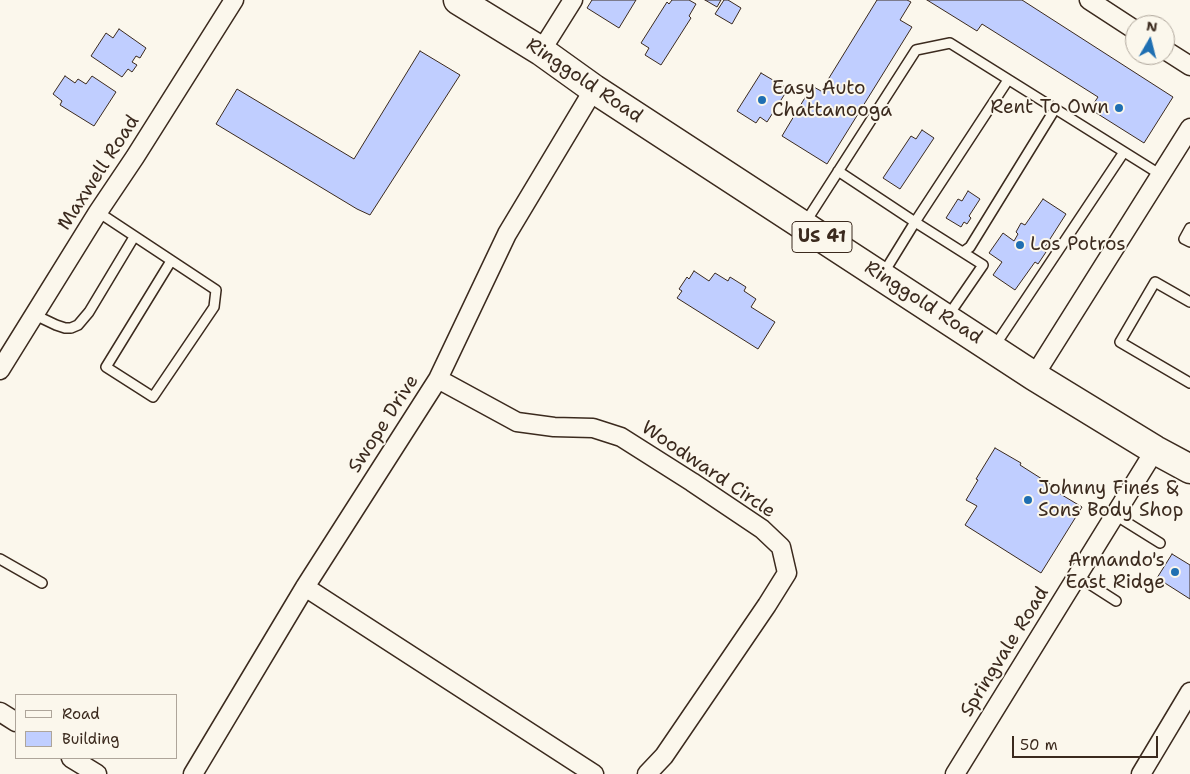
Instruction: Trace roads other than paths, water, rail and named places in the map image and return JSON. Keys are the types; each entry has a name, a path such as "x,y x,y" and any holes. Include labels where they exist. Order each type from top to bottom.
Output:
{"main road":[{"name":"Ringgold Road","path":"458,0 541,51 594,89 1034,376 1190,469"}],"street":[{"name":"Maxwell Road","path":"0,370 98,212 234,0"},
{"path":"541,51 573,0"},
{"path":"1089,0 1125,23"},
{"path":"1175,56 1190,66"},
{"name":"Swope Drive","path":"193,774 305,587 438,380 507,234 594,89"},
{"path":"1034,376 1190,128"},
{"name":"Woodward Circle","path":"438,380 517,422 554,427 593,428 620,437 762,529 781,547 787,573 768,606 664,756 647,774"},
{"name":"Springvale Road","path":"954,774 1156,450"},
{"path":"305,587 594,774"},
{"path":"1141,774 1190,692"},
{"path":"0,712 15,721"},
{"path":"73,759 97,774"}],"lane":[{"path":"803,225 916,50 950,43 1161,175"},
{"path":"882,276 1008,80"},
{"path":"963,252 970,247 1055,109"},
{"path":"993,349 1124,152"},
{"path":"838,171 984,265 947,319"},
{"path":"98,212 216,290 214,307 153,397 106,367 171,261"},
{"path":"1190,228 1184,239 1190,242"},
{"path":"35,315 65,328 78,325 89,312 134,237"},
{"path":"1190,302 1155,282 1120,342 1190,383"},
{"path":"1115,515 1160,542"},
{"path":"0,558 42,583"},
{"path":"1077,576 1116,601"}],"place":[{"name":"Easy Auto Chattanooga","path":"762,100"},
{"name":"Rent To Own","path":"1119,108"},
{"name":"Los Potros","path":"1020,245"},
{"name":"Johnny Fines & Sons Body Shop","path":"1028,500"},
{"name":"Armando's East Ridge","path":"1175,572"}]}
